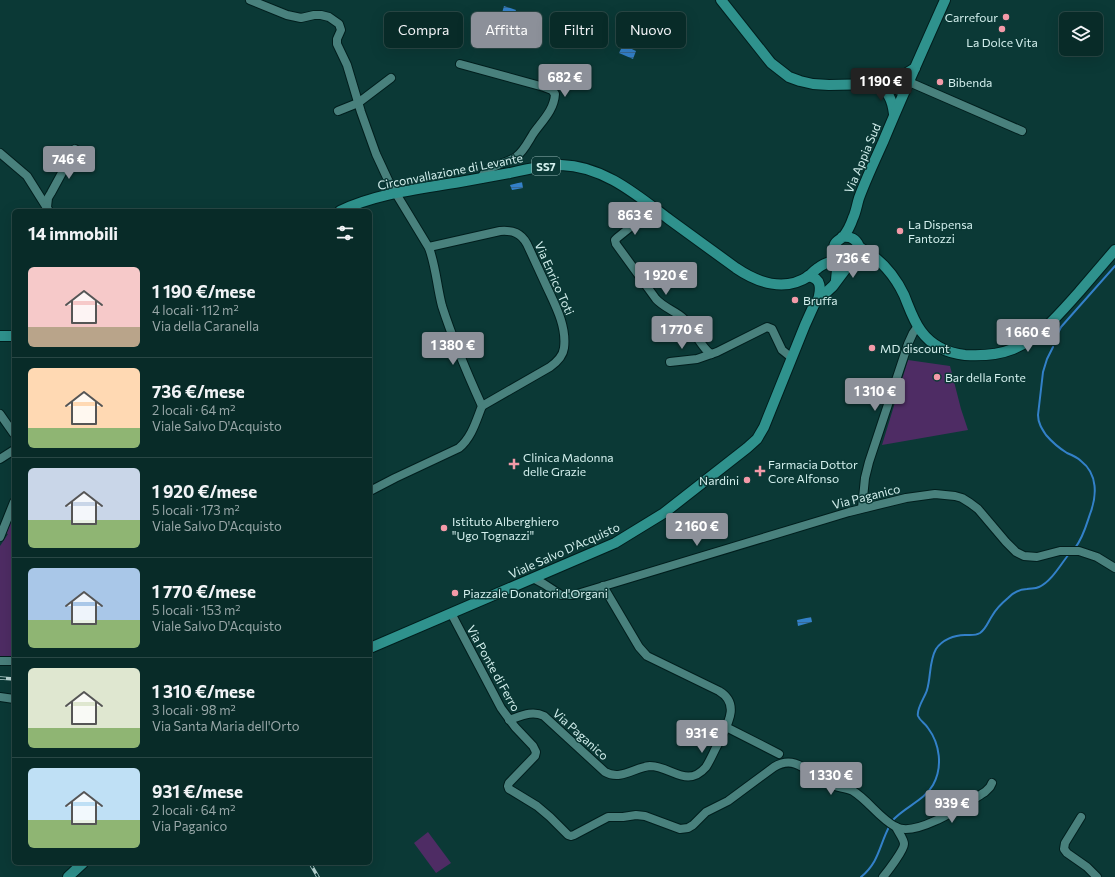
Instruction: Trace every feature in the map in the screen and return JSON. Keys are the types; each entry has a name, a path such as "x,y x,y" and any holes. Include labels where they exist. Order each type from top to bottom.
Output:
{"main road":[{"path":"721,0 769,60 789,77 800,81 822,85 877,84 897,79 915,68"},
{"name":"Via Appia Sud","path":"842,237 853,219 859,198 904,91 945,0"},
{"path":"877,84 904,91"},
{"path":"877,84 891,98 894,115"},
{"name":"Circonvallazione di Levante","path":"344,209 358,203 395,193 546,166 574,166 590,170 623,187 736,268 750,277 762,281 778,285 797,282 823,265 838,260 842,262 867,258 882,263"},
{"name":"SS7","path":"853,219 859,252 853,260"},
{"path":"842,237 846,236 857,243 882,263 899,286 918,326 934,344 952,353 967,355 996,354 1009,350 1031,339 1055,318 1115,250"},
{"name":"SS7","path":"818,268 834,248 838,240 842,237"},
{"path":"834,248 835,256 838,260 836,281"},
{"name":"Viale Salvo D'Acquisto","path":"372,647 601,550 630,535 664,513 747,448 755,441 762,430 810,313 818,300 829,290 853,260"},
{"path":"808,276 817,280 821,287 818,300"},
{"path":"0,336 12,336"},
{"path":"68,877 81,865"}],"street":[{"path":"250,0 278,12 295,17 303,18 319,14 326,16 338,23 341,28 337,44 347,65 377,158 395,193 429,247 433,258 446,316 462,360 482,406 471,434 459,448 372,490"},
{"path":"460,64 544,87 552,90 555,95 547,116 523,151 513,158 486,170 480,179"},
{"path":"338,111 358,103 391,78"},
{"path":"909,82 1022,131"},
{"path":"48,209 48,198 75,149"},
{"path":"0,153 27,176 48,209"},
{"path":"638,221 616,238 616,244 656,299 662,305 684,319 706,350 711,354"},
{"name":"Via Enrico Toti","path":"429,247 503,231 511,231 518,234 527,244 560,316 563,327 564,346 562,355 558,361 482,406"},
{"path":"670,362 697,359 711,354 766,328 769,325 774,332 782,350 792,358"},
{"path":"862,508 864,482 869,462 908,344 918,326"},
{"path":"0,414 12,431"},
{"path":"0,459 12,451"},
{"name":"Via Paganico","path":"533,578 563,596 574,595 862,508 916,496 942,494 965,499 975,507 1006,542 1020,555 1034,557 1060,551 1084,552 1115,568"},
{"path":"0,536 12,507"},
{"name":"Via Paganico","path":"509,720 531,713 538,713 542,715 605,772 616,776 652,766 683,776 691,777 697,775 708,764 730,718 730,704 727,697 719,691 647,656 639,647 603,586"},
{"name":"Via Ponte di Ferro","path":"451,613 496,700 509,720 533,746 536,752 535,756 509,783 509,789 537,806 564,832 570,835 574,835 608,817 637,815 645,816 680,829 688,828 697,822 706,812 726,803 776,765 787,762 797,764 830,785 853,791 884,819 896,827"},
{"path":"0,661 12,661"},
{"path":"0,697 12,699"},
{"path":"726,727 779,754"},
{"path":"896,827 901,829 910,828 934,822 985,792 992,783"},
{"path":"1081,817 1065,843 1064,849 1097,877"},
{"path":"883,877 902,852 904,846 904,841 896,827"}],"shaded area":[{"path":"908,360 950,366 968,430 882,445"},
{"path":"12,515 12,657 0,657 0,546 8,534 5,533"},
{"path":"428,832 451,863 436,873 414,843"}],"water":[{"path":"504,6 516,10 515,12 502,12"},
{"path":"622,48 630,48 636,51 633,59 619,53"},
{"path":"522,182 523,188 512,190 510,185"},
{"path":"811,617 812,622 798,626 797,620"}],"waterway":[{"path":"1055,339 1061,327 1115,266"},
{"path":"1053,347 1043,372 1038,415 1039,421 1046,435 1058,447 1078,458 1087,466 1091,472 1095,493 1086,527 1075,548"},
{"path":"892,821 929,791 938,771 939,756 935,741 927,726 918,716 919,707 927,690 932,659 936,649 942,643 953,637 980,633 1001,604 1010,596 1024,589 1036,588 1043,585 1052,577 1069,554"},
{"path":"861,877 876,859 890,825"}],"railway":[{"path":"0,678 12,679"},
{"path":"311,865 318,877"}],"place":[{"name":"Carrefour","path":"1006,17"},
{"name":"La Dolce Vita","path":"1002,29"},
{"name":"Bibenda","path":"940,82"},
{"name":"La Dispensa Fantozzi","path":"900,231"},
{"name":"Bruffa","path":"795,300"},
{"name":"MD discount","path":"872,348"},
{"name":"Bar della Fonte","path":"937,377"},
{"name":"Clinica Madonna delle Grazie","path":"514,464"},
{"name":"Farmacia Dottor Core Alfonso","path":"760,471"},
{"name":"Nardini","path":"747,480"},
{"name":"Istituto Alberghiero \"Ugo Tognazzi\"","path":"444,528"},
{"name":"Piazzale Donatori d'Organi","path":"455,593"}]}
